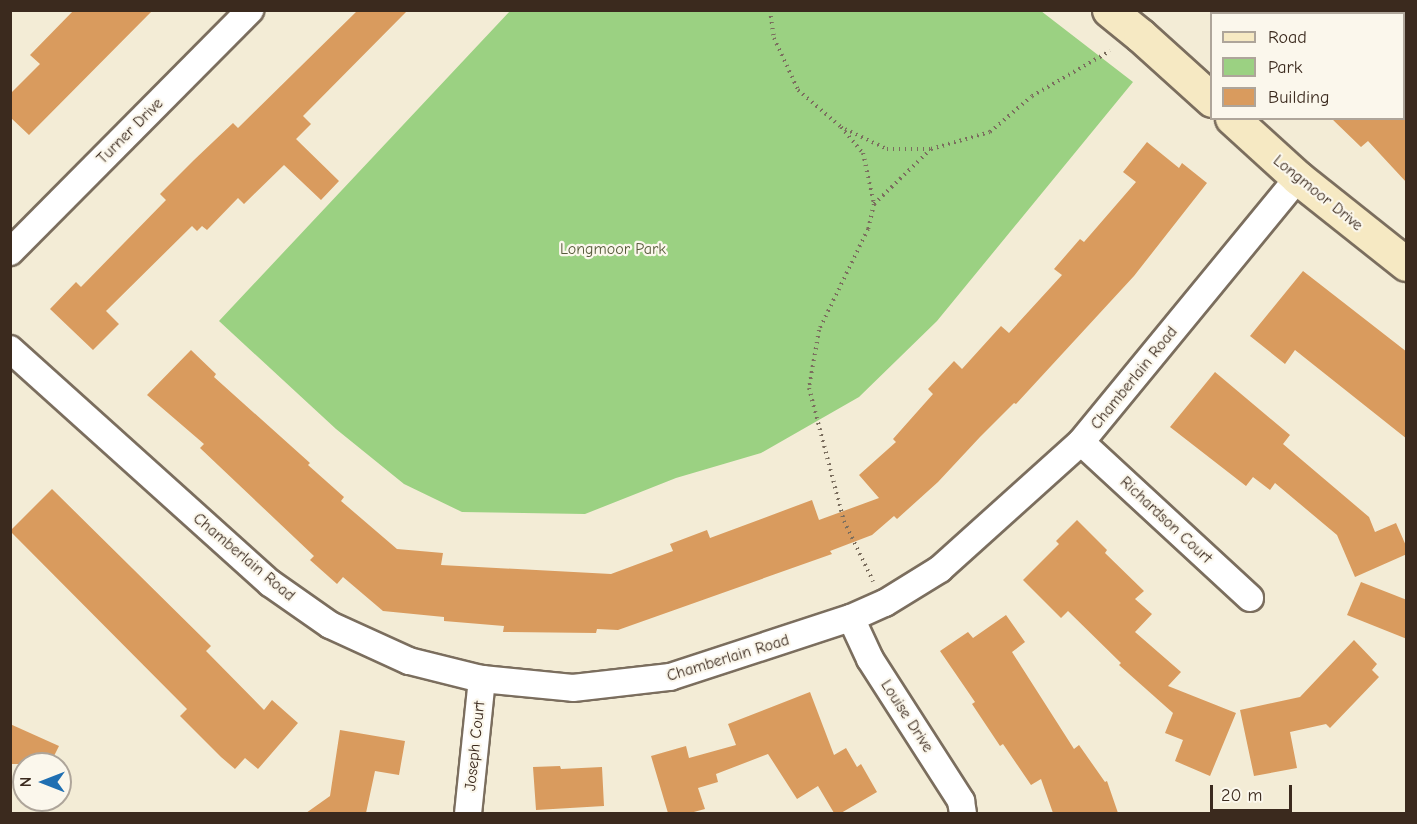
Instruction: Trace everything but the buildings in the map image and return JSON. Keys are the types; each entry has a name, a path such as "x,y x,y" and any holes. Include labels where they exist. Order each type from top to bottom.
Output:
{"street":[{"name":"Turner Drive","path":"10,252 250,10"},
{"path":"1109,10 1140,34 1210,98"},
{"name":"Longmoor Drive","path":"1234,120 1298,178 1407,264"},
{"name":"Chamberlain Road","path":"10,349 270,583 330,625 409,661 482,679 573,688 670,677 765,648 851,618 885,603 940,569 1081,442 1298,178"},
{"name":"Richardson Court","path":"1081,442 1250,598"},
{"name":"Louise Drive","path":"851,618 870,658 962,801 963,813"},
{"name":"Joseph Court","path":"468,813 482,679"}],"path":[{"path":"770,10 774,38 798,90 841,127 863,153 874,204 868,229 819,330 809,388 844,521 885,603"},
{"path":"841,127 887,149 931,149 990,132 1032,96 1140,34"},
{"path":"874,204 931,149"}],"green space":[{"name":"Longmoor Park","path":"510,11 1041,11 1133,82 937,321 859,397 761,453 676,478 585,514 462,512 404,484 336,429 219,321"}]}
